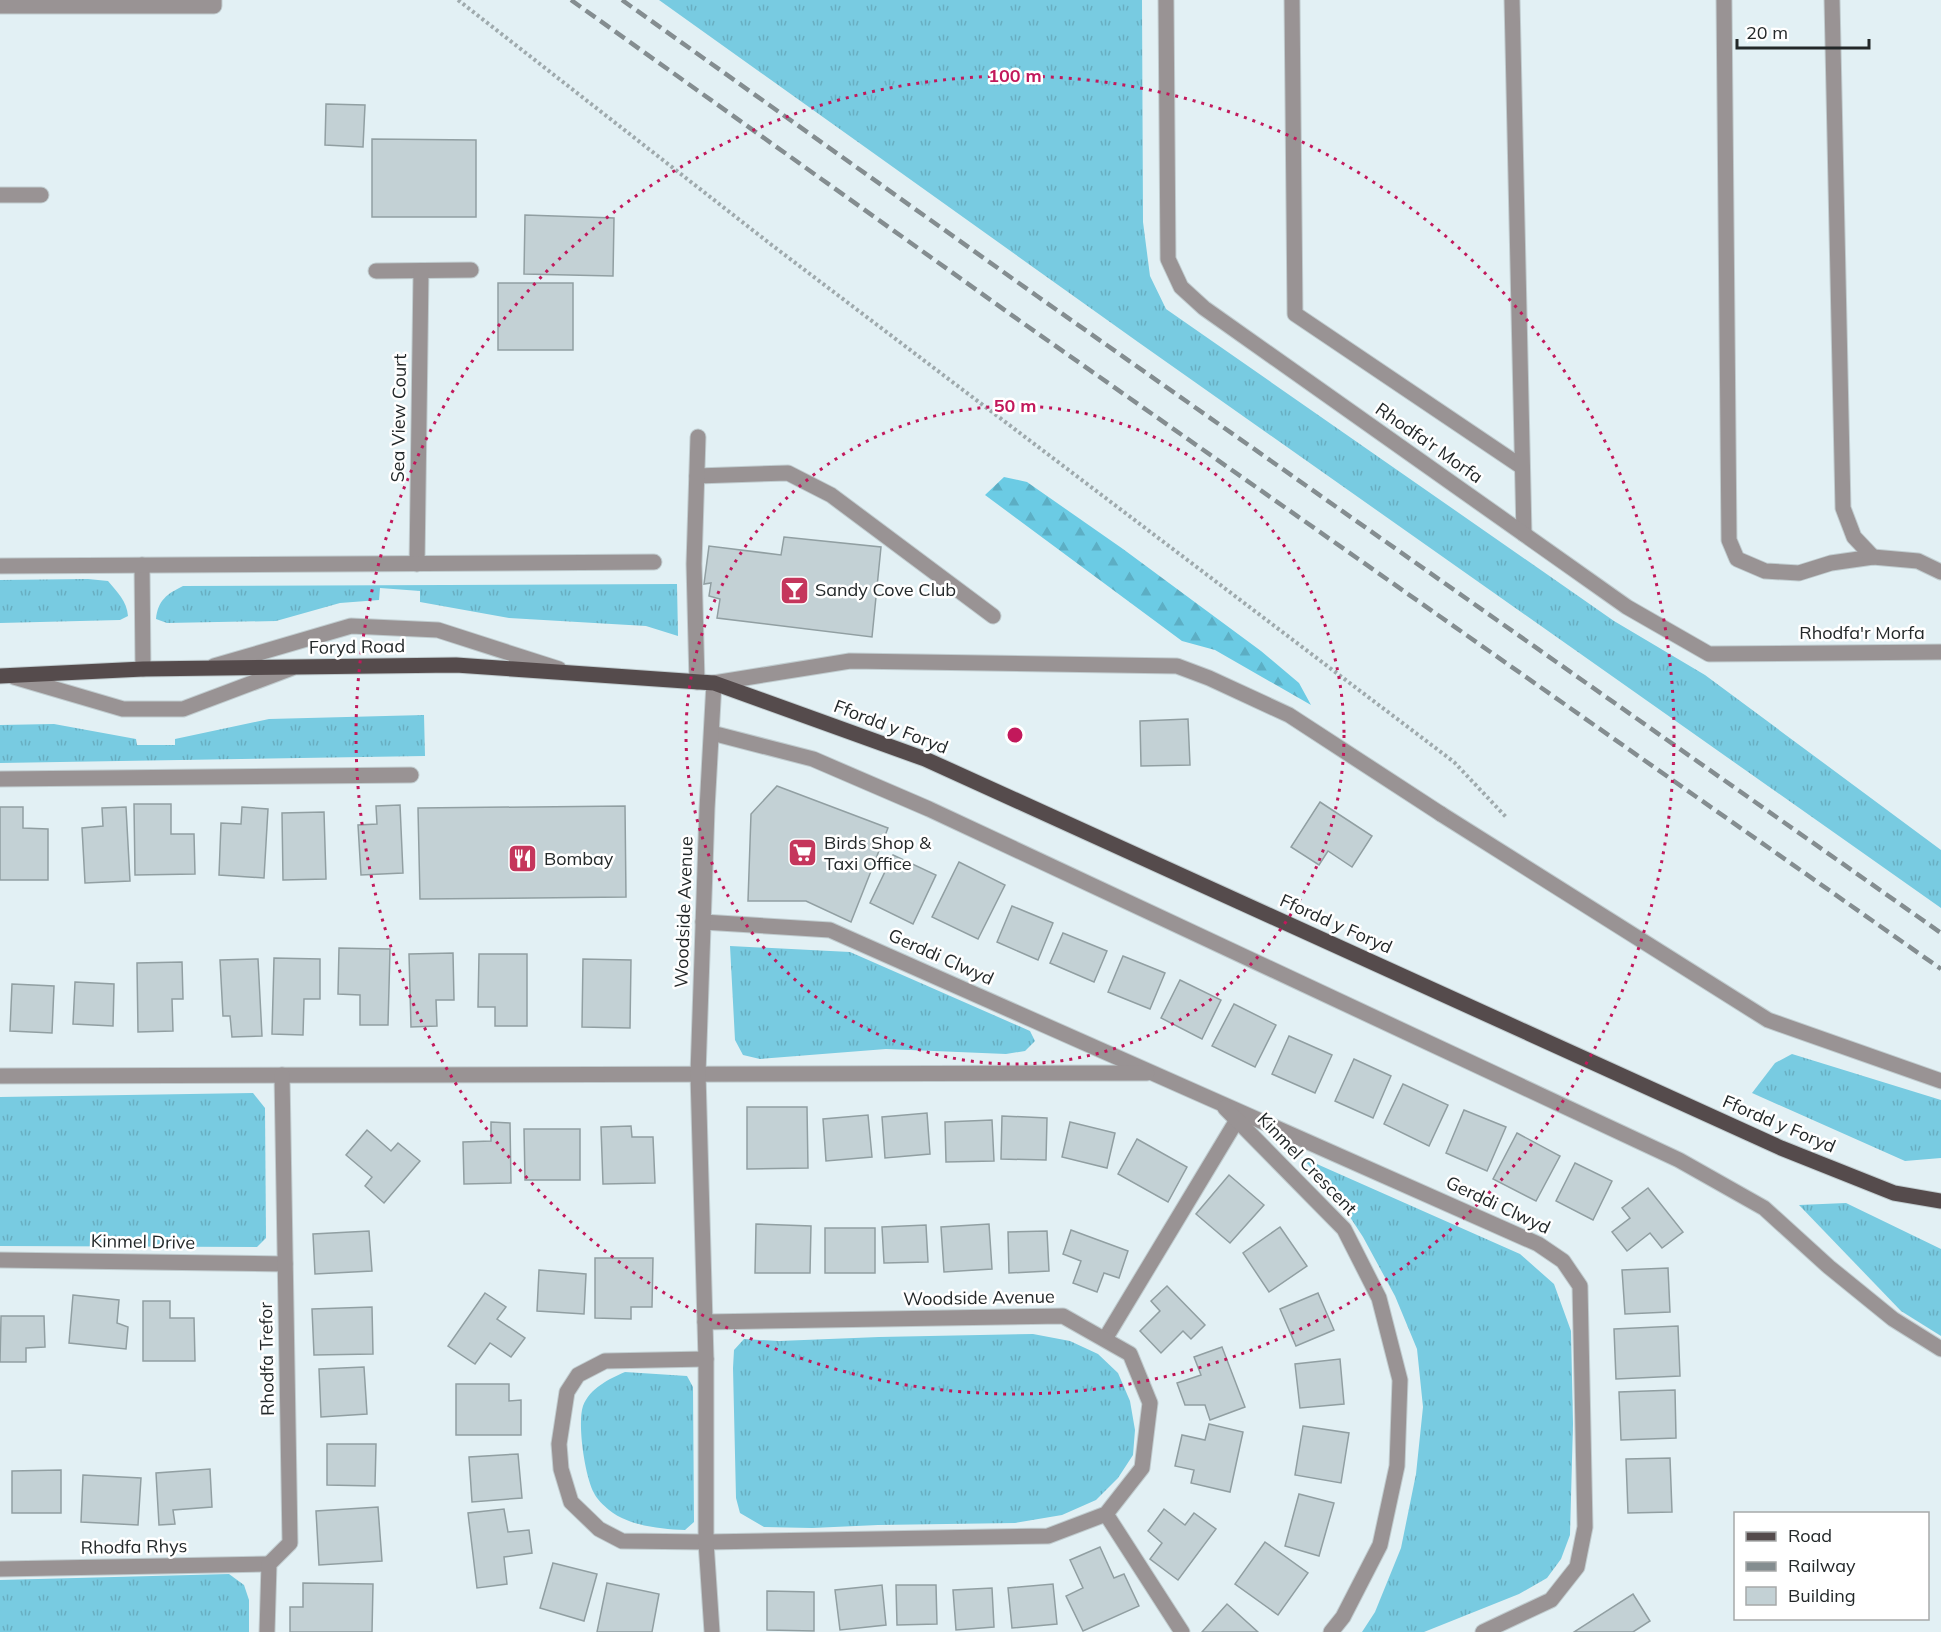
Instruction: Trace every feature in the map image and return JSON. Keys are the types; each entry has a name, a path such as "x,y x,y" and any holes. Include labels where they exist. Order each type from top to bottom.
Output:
{"main road":[{"name":"Foryd Road","path":"5,676 143,669 456,665 714,683"},
{"name":"Ffordd y Foryd","path":"714,683 925,759 1781,1148 1894,1193 1941,1201"}],"street":[{"path":"0,6 214,6 214,0"},
{"name":"Rhodfa'r Morfa","path":"1166,0 1168,259 1181,287 1204,308 1627,607 1709,654 1941,652"},
{"path":"1292,0 1295,314 1522,467"},
{"path":"1512,0 1524,534"},
{"path":"1724,0 1729,540 1737,559 1766,570 1799,573 1831,563 1873,557 1918,561 1941,572"},
{"path":"1832,0 1843,508 1854,537 1873,557"},
{"path":"0,195 41,195"},
{"path":"376,271 471,270"},
{"name":"Sea View Court","path":"417,564 421,271"},
{"path":"697,682 694,564 698,437"},
{"path":"697,476 756,472 788,473 831,495 993,616"},
{"path":"0,566 654,562"},
{"path":"142,566 143,669"},
{"path":"209,668 351,626 438,630 572,673"},
{"path":"714,683 849,661 1177,666 1209,678 1288,715 1768,1020 1941,1081"},
{"path":"5,676 123,709 183,709 295,667"},
{"name":"Woodside Avenue","path":"712,1632 706,1542 706,1359 698,1074 714,683"},
{"path":"712,733 813,759 929,808 1679,1160 1764,1208 1829,1267 1893,1319 1941,1349"},
{"path":"0,779 411,775"},
{"name":"Gerddi Clwyd","path":"703,922 830,930 1538,1244 1563,1261 1581,1286 1584,1527 1577,1567 1551,1600 1483,1632"},
{"name":"Gerddi Clwyd","path":"698,1074 1153,1073"},
{"path":"0,1076 698,1074"},
{"name":"Rhodfa Trefor","path":"269,1564 290,1543 282,1075"},
{"name":"Kinmel Crescent","path":"1219,1102 1344,1229 1379,1298 1400,1380 1397,1466 1380,1545 1343,1617 1331,1632"},
{"path":"1105,1340 1237,1120"},
{"name":"Kinmel Drive","path":"0,1260 285,1264"},
{"name":"Woodside Avenue","path":"705,1322 1063,1316 1130,1354 1150,1403 1142,1468 1106,1514"},
{"path":"706,1359 605,1361 578,1375 567,1392 559,1444 561,1469 571,1502 599,1529 622,1541 706,1542 1048,1536 1106,1514 1182,1632"},
{"path":"267,1632 269,1564"},
{"name":"Rhodfa Rhys","path":"0,1569 269,1564"}],"path":[{"path":"458,0 773,246 1454,762 1506,814 1509,824"}],"green space":[{"path":"659,0 1142,0 1143,222 1150,276 1166,309 1614,621 1705,675 1941,850 1941,908 1138,342"},
{"path":"1004,477 1027,482 1123,549 1261,651 1299,683 1311,705 1215,650 1182,641 985,495"},
{"path":"88,579 108,581 124,601 128,616 120,620 0,623 0,580"},
{"path":"677,584 678,636 646,626 509,618 420,602 420,591 380,588 379,600 340,603 276,621 167,623 156,619 164,598 183,586"},
{"path":"424,715 425,756 0,763 0,725 54,724 136,739 137,745 175,745 175,739 269,719"},
{"path":"730,946 850,952 1030,1031 1035,1041 1025,1051 1006,1054 886,1049 760,1059 743,1055 735,1040"},
{"path":"1792,1054 1941,1100 1941,1158 1905,1161 1752,1093 1775,1063"},
{"path":"253,1093 265,1108 266,1238 257,1247 0,1246 0,1097"},
{"path":"1301,1157 1520,1254 1554,1284 1571,1331 1573,1424 1570,1535 1561,1559 1547,1578 1519,1594 1424,1632 1362,1632 1375,1612 1401,1548 1416,1474 1423,1407 1417,1349 1395,1296 1363,1237 1331,1188"},
{"path":"1846,1203 1941,1249 1941,1336 1901,1311 1799,1205"},
{"path":"1033,1334 1070,1341 1098,1354 1118,1373 1130,1401 1135,1430 1133,1455 1118,1478 1096,1500 1062,1515 1015,1523 764,1527 740,1513 736,1498 733,1368 734,1350 744,1339 779,1341"},
{"path":"625,1372 687,1376 693,1387 694,1522 685,1530 655,1527 626,1520 603,1504 595,1495 591,1485 581,1437 583,1406 595,1389"},
{"path":"229,1574 244,1585 249,1600 249,1632 0,1632 0,1580"}],"building":[{"path":"326,104 365,105 363,147 325,145"},
{"path":"372,139 476,140 476,217 372,217"},
{"path":"525,215 614,218 613,276 524,274"},
{"path":"498,283 573,283 573,350 498,350"},
{"name":"Sandy Cove Club","path":"784,537 881,547 872,637 717,618 720,599 709,596 711,583 704,584 709,546 781,555"},
{"path":"1188,719 1190,765 1141,766 1140,721"},
{"path":"777,786 888,828 851,922 806,901 748,901 751,814"},
{"path":"1320,802 1372,836 1352,867 1328,851 1319,865 1291,847"},
{"path":"134,804 171,804 171,834 194,834 195,874 135,875"},
{"path":"400,805 403,873 361,875 358,825 377,824 376,806"},
{"path":"625,806 626,897 420,899 418,808"},
{"path":"0,807 23,807 23,828 48,829 48,880 0,880"},
{"path":"126,807 130,881 85,883 82,828 103,826 102,808"},
{"path":"242,807 268,809 264,878 219,875 221,823 241,824"},
{"path":"324,812 326,879 283,880 282,813"},
{"path":"893,855 936,875 913,924 870,903"},
{"path":"959,862 1005,885 978,939 932,917"},
{"path":"1012,906 1053,923 1038,960 997,942"},
{"path":"1063,933 1107,951 1094,982 1050,963"},
{"path":"339,948 390,949 388,1025 360,1025 360,995 338,994"},
{"path":"453,953 454,1000 436,1000 437,1026 411,1027 409,954"},
{"path":"479,954 527,954 527,1026 495,1026 495,1007 478,1007"},
{"path":"1123,956 1165,973 1150,1009 1108,992"},
{"path":"274,958 320,959 320,999 304,999 303,1035 272,1034"},
{"path":"258,959 262,1036 232,1037 230,1016 223,1016 220,960"},
{"path":"583,959 631,960 630,1028 582,1027"},
{"path":"182,962 183,999 172,999 173,1031 138,1032 137,963"},
{"path":"1180,980 1221,1000 1202,1039 1161,1018"},
{"path":"75,982 114,984 113,1026 73,1024"},
{"path":"12,984 54,986 52,1033 10,1031"},
{"path":"1234,1004 1276,1025 1255,1067 1212,1046"},
{"path":"1289,1036 1332,1055 1315,1093 1272,1074"},
{"path":"1354,1059 1391,1076 1373,1118 1335,1101"},
{"path":"1403,1084 1448,1105 1429,1146 1384,1124"},
{"path":"747,1107 807,1107 808,1168 747,1169"},
{"path":"1464,1110 1506,1127 1487,1171 1446,1153"},
{"path":"927,1113 930,1154 885,1158 882,1117"},
{"path":"868,1115 872,1157 826,1161 823,1119"},
{"path":"1002,1116 1047,1118 1046,1160 1001,1159"},
{"path":"992,1120 994,1161 946,1162 945,1122"},
{"path":"491,1122 510,1123 511,1183 464,1184 463,1142 491,1141"},
{"path":"1070,1122 1115,1133 1107,1168 1062,1157"},
{"path":"631,1126 632,1137 653,1137 655,1183 603,1184 601,1127"},
{"path":"524,1129 580,1129 580,1180 525,1180"},
{"path":"367,1130 391,1151 398,1143 420,1161 384,1203 365,1186 372,1177 346,1155"},
{"path":"1517,1133 1560,1156 1536,1201 1493,1179"},
{"path":"1137,1139 1187,1167 1168,1202 1118,1174"},
{"path":"1575,1163 1612,1181 1593,1220 1556,1201"},
{"path":"1229,1175 1264,1205 1230,1243 1196,1214"},
{"path":"1648,1188 1683,1232 1662,1248 1650,1233 1627,1251 1612,1232 1630,1218 1622,1208"},
{"path":"756,1224 811,1226 810,1273 755,1273"},
{"path":"989,1224 992,1269 944,1272 941,1227"},
{"path":"926,1225 928,1262 884,1263 882,1227"},
{"path":"1280,1227 1307,1266 1269,1292 1243,1253"},
{"path":"825,1228 875,1228 875,1273 825,1273"},
{"path":"1071,1230 1128,1251 1119,1278 1104,1273 1097,1292 1073,1283 1081,1261 1063,1254"},
{"path":"369,1231 372,1271 315,1274 313,1234"},
{"path":"1047,1231 1049,1271 1009,1273 1008,1232"},
{"path":"595,1258 653,1258 652,1307 631,1307 631,1319 595,1318"},
{"path":"1668,1268 1670,1312 1625,1314 1622,1270"},
{"path":"539,1270 586,1274 584,1314 537,1311"},
{"path":"1167,1286 1205,1325 1191,1339 1183,1331 1161,1353 1140,1331 1160,1311 1151,1301"},
{"path":"485,1293 506,1307 497,1319 525,1338 511,1357 490,1343 475,1364 448,1346"},
{"path":"1318,1293 1334,1330 1296,1346 1280,1309"},
{"path":"73,1295 119,1300 117,1323 128,1327 126,1349 69,1343"},
{"path":"143,1301 170,1301 170,1318 194,1318 195,1361 143,1361"},
{"path":"372,1307 373,1354 314,1355 312,1309"},
{"path":"1,1316 44,1316 45,1347 26,1348 26,1362 0,1362"},
{"path":"1678,1326 1680,1376 1616,1379 1614,1329"},
{"path":"1222,1347 1245,1407 1210,1420 1205,1405 1185,1405 1177,1383 1201,1375 1194,1357"},
{"path":"1340,1359 1344,1404 1300,1408 1295,1364"},
{"path":"364,1367 367,1414 321,1417 319,1369"},
{"path":"456,1384 509,1384 509,1401 521,1400 521,1435 456,1435"},
{"path":"1675,1390 1676,1438 1621,1440 1619,1392"},
{"path":"1209,1424 1243,1432 1230,1492 1191,1483 1194,1470 1175,1466 1182,1435 1205,1440"},
{"path":"1303,1426 1349,1433 1341,1483 1295,1475"},
{"path":"327,1444 376,1444 375,1486 327,1485"},
{"path":"518,1454 522,1498 472,1502 469,1457"},
{"path":"1670,1458 1672,1512 1628,1513 1626,1459"},
{"path":"210,1469 212,1507 173,1510 175,1524 159,1525 156,1473"},
{"path":"61,1470 61,1513 12,1513 12,1471"},
{"path":"83,1475 141,1478 138,1525 81,1522"},
{"path":"1299,1494 1334,1503 1319,1556 1285,1546"},
{"path":"378,1507 382,1561 319,1565 316,1511"},
{"path":"504,1509 508,1532 529,1530 532,1553 504,1557 507,1584 477,1588 468,1513"},
{"path":"1164,1509 1185,1525 1194,1513 1216,1529 1178,1580 1150,1559 1162,1543 1148,1531"},
{"path":"1265,1542 1308,1573 1278,1615 1235,1584"},
{"path":"1100,1547 1114,1578 1124,1574 1139,1606 1083,1631 1066,1596 1083,1588 1070,1560"},
{"path":"553,1563 597,1574 584,1621 540,1608"},
{"path":"303,1583 373,1584 372,1632 290,1632 290,1607 303,1607"},
{"path":"607,1583 659,1594 652,1632 597,1632"},
{"path":"1053,1584 1057,1624 1012,1628 1008,1588"},
{"path":"882,1585 886,1625 840,1630 835,1590"},
{"path":"896,1585 936,1585 937,1624 897,1625"},
{"path":"992,1588 994,1627 956,1630 953,1590"},
{"path":"767,1591 814,1592 814,1631 767,1630"},
{"path":"1633,1594 1650,1621 1633,1632 1574,1632"},
{"path":"1227,1604 1258,1632 1202,1632"}],"railway":[{"path":"571,0 1020,321 1941,969"},
{"path":"622,0 1037,296 1941,933"}],"place":[{"name":"Sandy Cove Club","path":"794,590"},
{"name":"Birds Shop & Taxi Office","path":"803,853"},
{"name":"Bombay","path":"523,859"}]}
